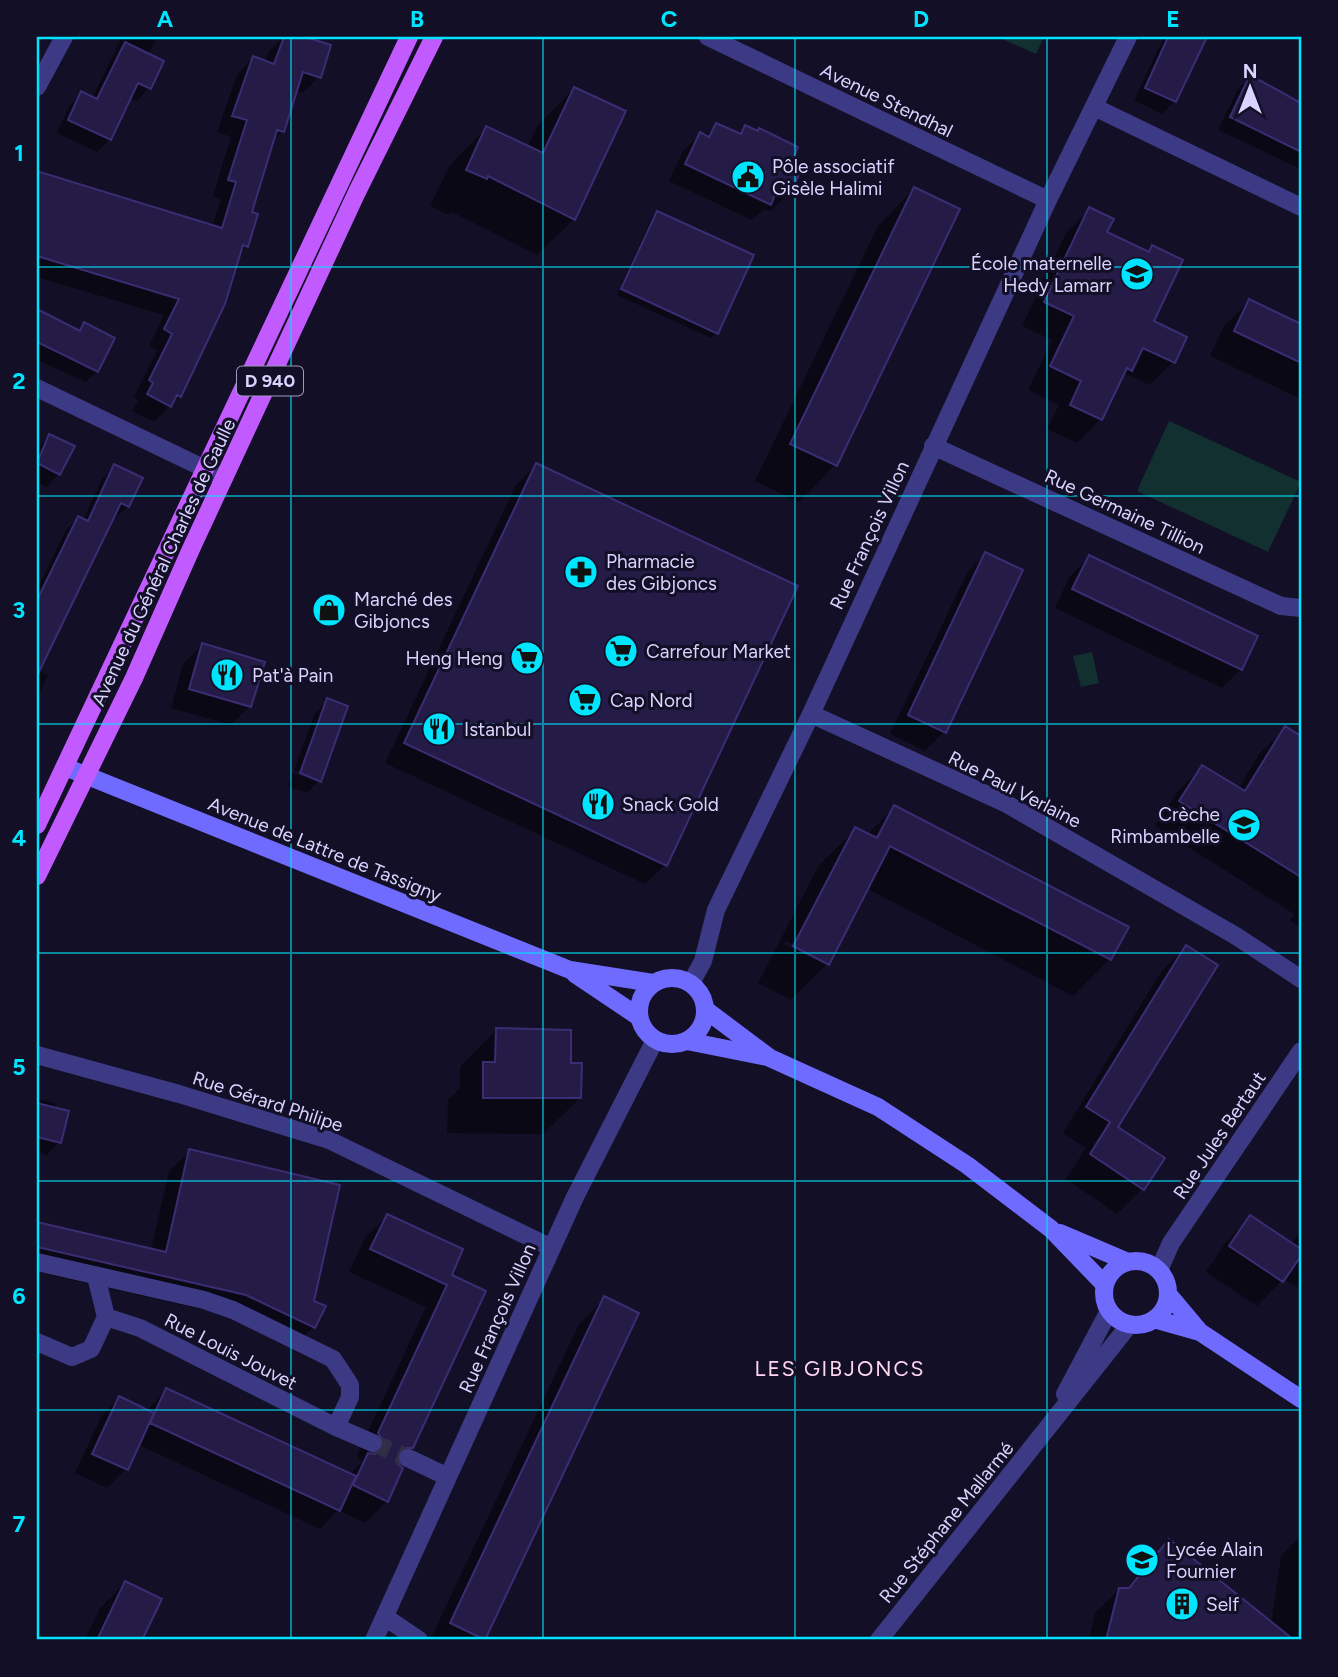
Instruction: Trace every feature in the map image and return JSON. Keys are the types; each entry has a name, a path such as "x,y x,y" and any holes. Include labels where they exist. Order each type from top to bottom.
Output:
{"main road":[{"name":"Avenue du Général Charles de Gaulle","path":"37,825 409,37"},
{"name":"Avenue du Général Charles de Gaulle","path":"37,876 134,678 357,192 432,41"},
{"name":"Avenue de Lattre de Tassigny","path":"65,768 570,970 639,1017"},
{"name":"Avenue de Lattre de Tassigny","path":"570,970 653,983"},
{"path":"687,1041 701,1028 706,1010 704,999 691,983 672,977 653,983 641,1000 639,1017 642,1026 655,1040 666,1044 687,1041 770,1058"},
{"path":"706,1010 770,1058 878,1107 967,1165 1051,1228 1105,1285 1109,1311 1130,1324 1154,1320 1199,1332"},
{"path":"1051,1228 1128,1262 1154,1267 1168,1294 1199,1332 1301,1399"},
{"path":"1105,1285 1113,1270 1128,1262"},
{"path":"1154,1320 1161,1313 1168,1294"}],"street":[{"path":"37,87 64,37"},
{"path":"409,37 432,41"},
{"name":"Avenue Stendhal","path":"708,37 1048,200"},
{"path":"742,54 750,37"},
{"name":"Rue François Villon","path":"691,983 702,961 716,910 811,713 1048,200 1128,37"},
{"path":"1094,107 1301,207"},
{"path":"37,388 224,478"},
{"name":"Rue Germaine Tillion","path":"933,446 1281,606 1301,608"},
{"name":"Rue Paul Verlaine","path":"811,713 1005,803 1236,936 1301,979"},
{"name":"Rue François Villon","path":"374,1640 552,1248 655,1040"},
{"name":"Rue Jules Bertaut","path":"1154,1267 1301,1051"},
{"name":"Rue Gérard Philipe","path":"37,1055 179,1094 328,1140 552,1248"},
{"name":"Rue Louis Jouvet","path":"37,1262 204,1300 233,1310 333,1359 350,1385 350,1397 336,1426"},
{"path":"37,1342 61,1354 81,1356 91,1349 106,1317 96,1276"},
{"name":"Rue Stéphane Mallarmé","path":"1047,1430 1109,1311"},
{"name":"Rue Louis Jouvet","path":"106,1317 140,1328 373,1443"},
{"name":"Rue Stéphane Mallarmé","path":"878,1640 1130,1324"},
{"path":"408,1458 448,1477"},
{"path":"385,1617 419,1640"}],"green space":[{"path":"998,37 1044,37 1036,54"},
{"path":"1169,421 1301,482 1268,552 1137,491"},
{"path":"1092,652 1099,683 1081,687 1073,656"}],"building":[{"path":"284,37 305,37 331,45 321,78 303,72 284,132 277,130 252,212 258,214 248,247 243,245 225,304 181,397 177,395 171,407 147,394 153,383 149,380 172,334 164,329 179,299 37,256 37,171 222,228 236,182 228,180 247,120 232,116 253,56 274,64"},
{"path":"1168,37 1207,37 1176,102 1145,88"},
{"path":"125,42 164,61 151,89 138,83 111,140 68,120 81,91 97,99"},
{"path":"1250,75 1301,103 1301,152 1230,117"},
{"path":"574,87 626,111 575,220 488,176 487,179 466,170 486,126 543,153"},
{"name":"Pôle associatif Gisèle Halimi","path":"716,123 741,134 745,125 758,131 759,128 798,147 792,161 803,166 789,196 777,190 771,205 685,164 700,132 709,137"},
{"path":"914,187 960,209 837,466 790,444"},
{"path":"1089,207 1114,219 1107,232 1149,252 1152,245 1183,260 1154,321 1187,337 1175,363 1143,348 1132,371 1127,368 1102,420 1070,405 1081,381 1050,366 1074,316 1044,302"},
{"path":"657,211 754,255 718,334 621,289"},
{"path":"1249,299 1301,324 1301,363 1234,331"},
{"path":"37,309 80,331 84,322 115,338 98,372 37,342"},
{"path":"49,434 75,446 60,475 37,463"},
{"path":"536,463 798,586 667,866 404,743"},
{"path":"114,464 143,478 129,507 121,503 37,676 37,600 78,516 88,521"},
{"path":"985,552 1023,570 946,733 908,715"},
{"path":"1089,555 1258,636 1242,670 1072,589"},
{"name":"Pat'à Pain","path":"202,643 265,662 251,707 189,689"},
{"path":"327,698 348,706 321,782 300,773"},
{"path":"1285,726 1301,736 1301,877 1179,801 1202,765 1245,791"},
{"path":"894,805 1129,927 1111,960 890,846 829,965 793,946 855,827 877,838"},
{"path":"1186,945 1218,965 1118,1127 1165,1158 1144,1190 1090,1154 1110,1122 1086,1107"},
{"path":"496,1028 571,1030 571,1063 582,1063 581,1098 483,1098 483,1062 495,1062"},
{"path":"37,1103 69,1111 61,1143 37,1137"},
{"path":"189,1149 340,1185 314,1301 326,1306 315,1328 246,1295 37,1247 37,1222 166,1252"},
{"path":"387,1214 463,1249 452,1275 486,1291 413,1448 402,1448 398,1454 398,1464 403,1468 388,1502 353,1485 368,1453 375,1454 383,1448 384,1441 378,1433 447,1285 370,1249"},
{"path":"1250,1215 1301,1249 1301,1256 1283,1282 1229,1246"},
{"path":"604,1296 639,1313 485,1640 450,1623"},
{"path":"166,1388 356,1476 340,1511 150,1423"},
{"path":"119,1396 154,1413 128,1470 92,1454"},
{"name":"Self","path":"1169,1539 1294,1640 1106,1640 1119,1588 1129,1588"},
{"path":"125,1581 162,1599 142,1640 97,1640"}],"tunnel":[{"path":"373,1443 408,1458"}],"place":[{"name":"Pôle associatif Gisèle Halimi","path":"748,177"},
{"name":"École maternelle Hedy Lamarr","path":"1137,274"},
{"name":"Pharmacie des Gibjoncs","path":"581,572"},
{"name":"Marché des Gibjoncs","path":"329,610"},
{"name":"Carrefour Market","path":"621,651"},
{"name":"Heng Heng","path":"527,658"},
{"name":"Pat'à Pain","path":"227,675"},
{"name":"Cap Nord","path":"585,700"},
{"name":"Istanbul","path":"439,729"},
{"name":"Snack Gold","path":"598,804"},
{"name":"Crèche Rimbambelle","path":"1244,825"},
{"name":"Lycée Alain Fournier","path":"1142,1560"},
{"name":"Self","path":"1182,1604"}],"district":[{"name":"LES GIBJONCS","path":"840,1369"}]}
